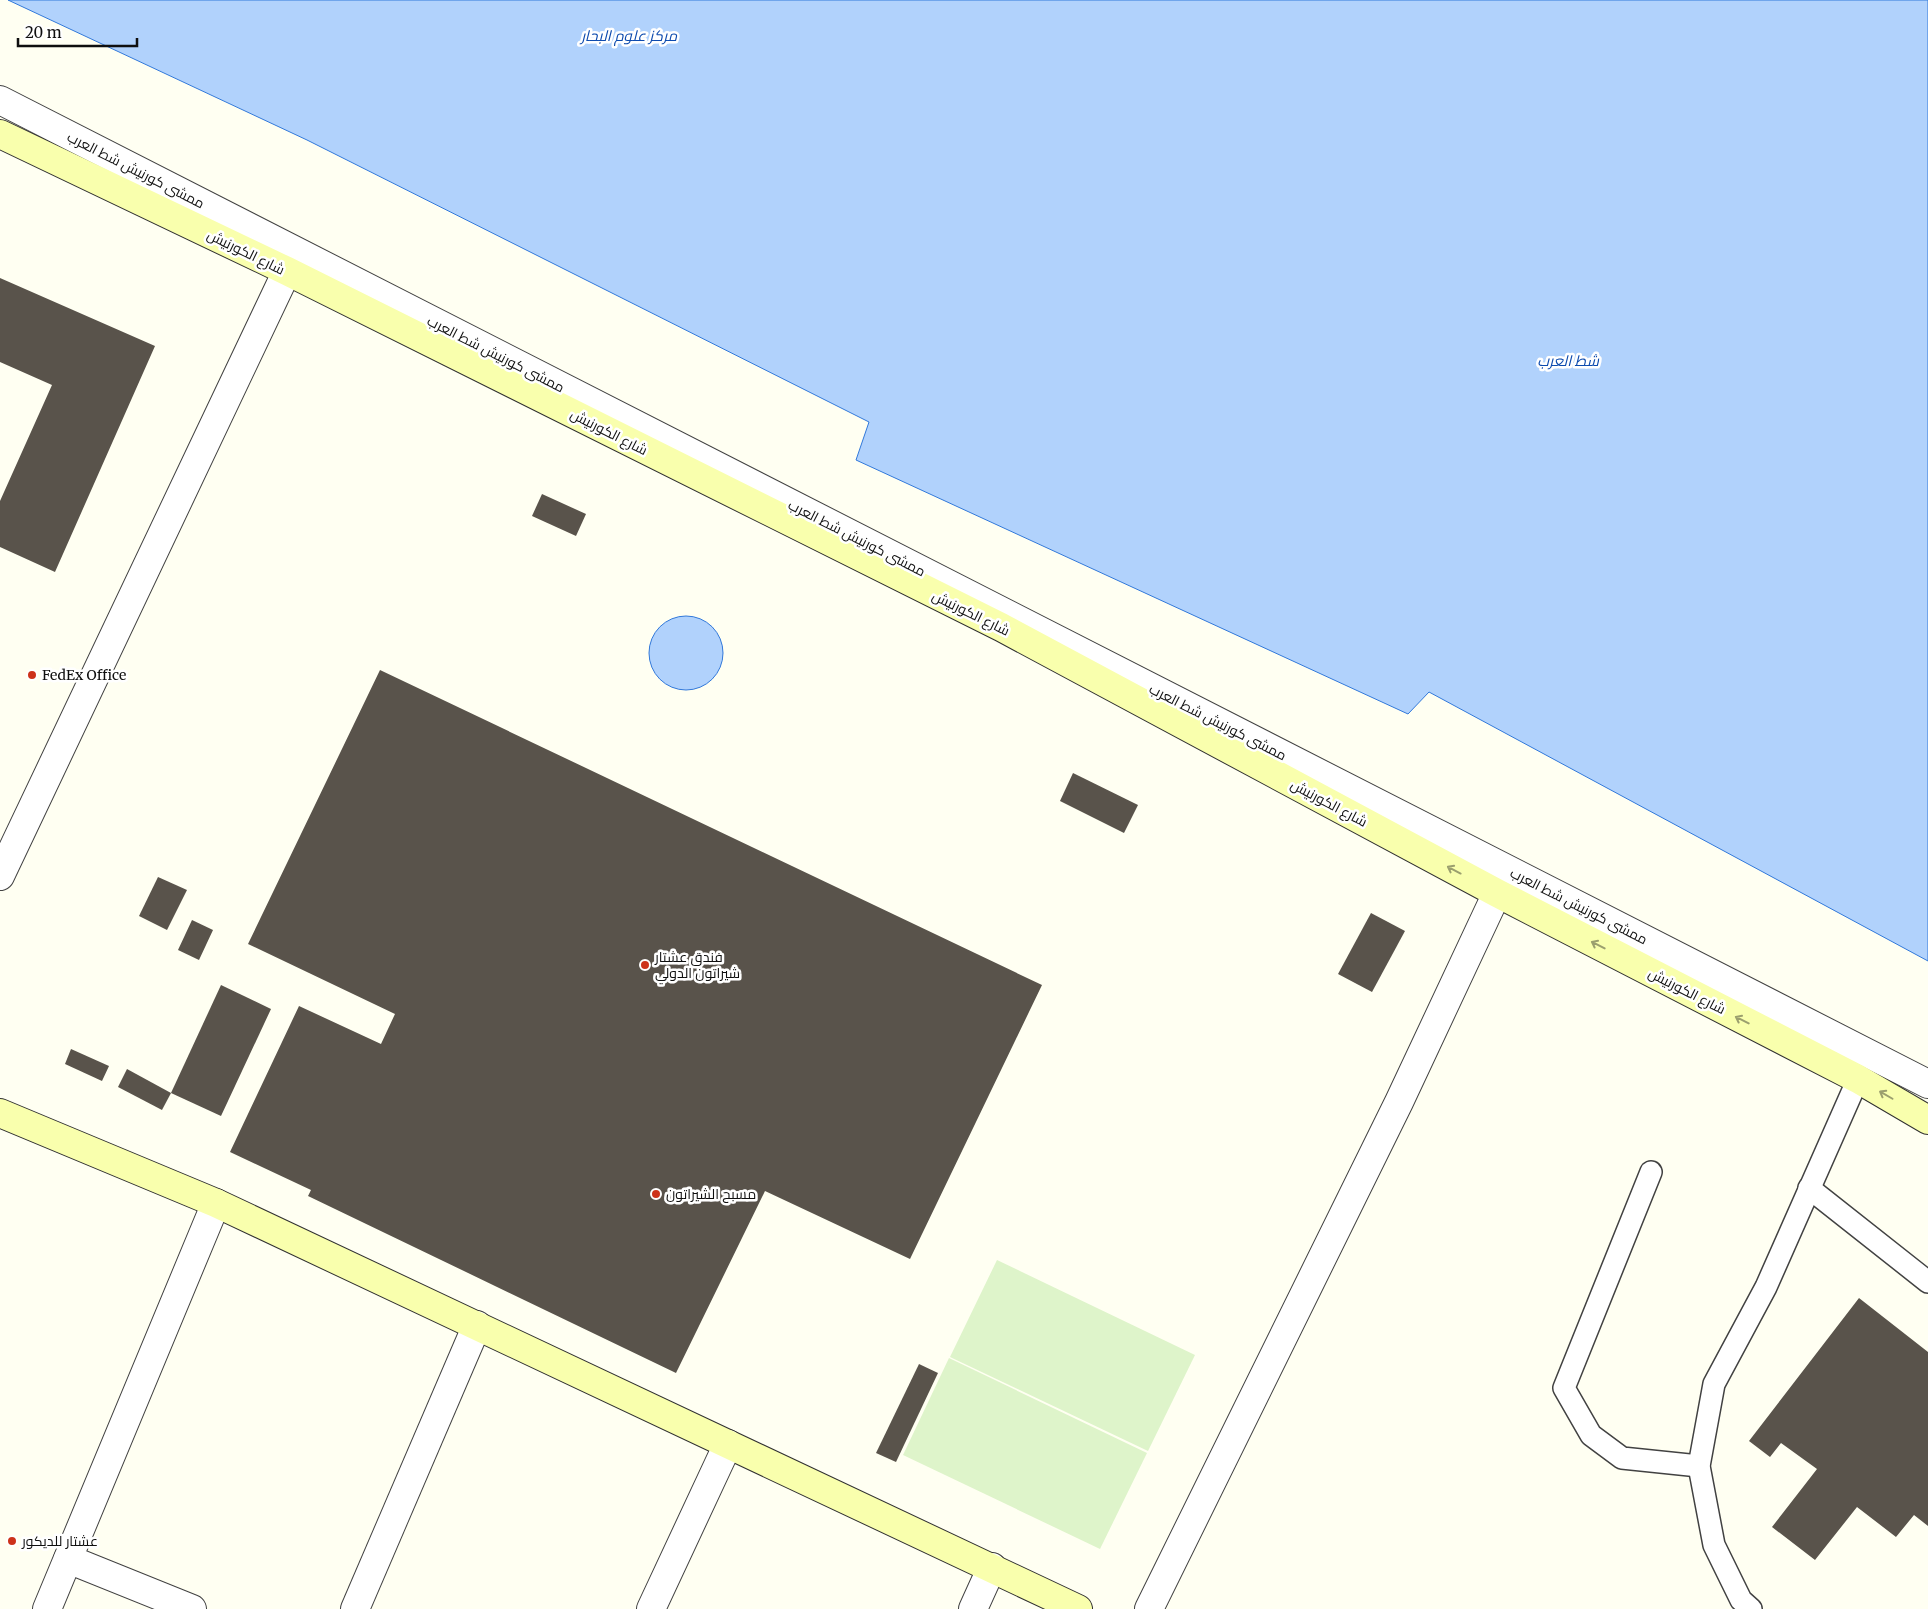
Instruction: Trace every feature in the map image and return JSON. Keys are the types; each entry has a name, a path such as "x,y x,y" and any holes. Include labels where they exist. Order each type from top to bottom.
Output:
{"main road":[{"name":"شارع الكورنيش","path":"0,134 287,272 1001,627 1497,893 1858,1080 1928,1120"},
{"path":"0,1113 216,1203 1078,1609"}],"street":[{"name":"ممشى كورنيش شط العرب","path":"0,100 1928,1084"},
{"path":"0,876 287,272"},
{"path":"1149,1609 1399,1102 1497,893"},
{"path":"47,1609 216,1203"},
{"path":"355,1609 477,1325"},
{"path":"651,1609 728,1444"},
{"path":"68,1558 192,1609"},
{"path":"973,1609 992,1567"}],"lane":[{"path":"1751,1609 1741,1600 1714,1545 1699,1466 1714,1384 1766,1287 1858,1080"},
{"path":"1651,1172 1564,1388 1591,1436 1622,1458 1699,1466"},
{"path":"1810,1188 1928,1282"}],"green space":[{"path":"997,1260 1195,1355 1148,1451 950,1357"},
{"path":"949,1358 1147,1453 1100,1549 903,1455"}],"water":[{"name":"شط العرب","path":"8,0 1928,0 1928,961 1429,692 1408,714 856,460 869,422 307,140"},
{"path":"679,616 693,616 707,622 717,632 723,646 723,660 717,674 707,684 693,690 679,690 665,684 655,674 649,660 649,646 655,632 665,622"}],"building":[{"path":"0,278 155,346 55,572 0,547 0,501 52,385 0,362"},
{"path":"542,494 586,514 576,536 532,516"},
{"name":"فندق عشتار شيراتون الدولي","path":"380,670 1042,985 910,1259 765,1191 676,1373 308,1196 311,1190 230,1152 299,1006 381,1044 395,1014 248,944"},
{"path":"1073,773 1138,805 1124,833 1060,801"},
{"path":"158,877 187,890 167,930 139,916"},
{"path":"1371,913 1405,931 1372,992 1338,974"},
{"path":"192,920 213,930 199,960 178,950"},
{"path":"221,985 271,1009 221,1116 171,1093"},
{"path":"71,1049 109,1066 102,1081 65,1064"},
{"path":"127,1069 171,1093 162,1110 118,1087"},
{"path":"1859,1298 1928,1352 1928,1526 1914,1515 1896,1537 1857,1507 1815,1560 1772,1527 1817,1469 1781,1443 1770,1457 1749,1441"},
{"path":"919,1364 938,1373 896,1462 876,1453"}],"place":[{"name":"FedEx Office","path":"32,675"},
{"name":"فندق عشتار شيراتون الدولي","path":"645,965"},
{"name":"مسبح الشيراتون","path":"656,1194"},
{"name":"عشتار للديكور","path":"12,1541"}],"water label":[{"name":"مركز علوم البحار","path":"629,35"}]}
